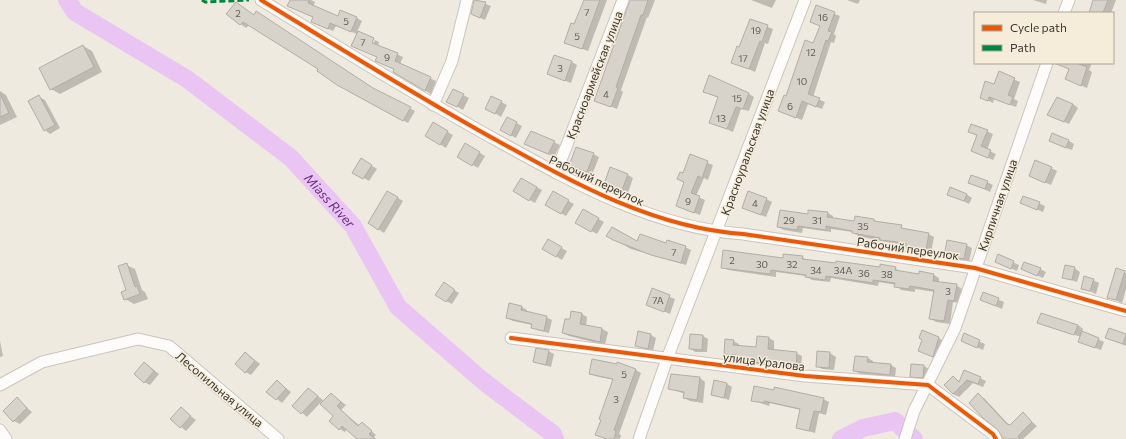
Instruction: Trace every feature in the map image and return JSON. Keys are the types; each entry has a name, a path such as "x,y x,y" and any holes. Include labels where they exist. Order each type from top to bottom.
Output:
{"street":[{"name":"Рабочий переулок","path":"261,0 434,105 556,173 640,212 717,232 743,234 975,268 1126,311"},
{"path":"434,105 452,61 467,0"},
{"name":"Красноармейская улица","path":"556,173 623,0"},
{"name":"Красноуральская улица","path":"639,439 667,359 805,0"},
{"path":"1064,12 1069,0"},
{"name":"Кирпичная улица","path":"905,439 914,411 955,328 1047,64"},
{"name":"улица Уралова","path":"511,338 805,376 928,385"},
{"name":"Лесопильная улица","path":"0,385 42,362 138,339 169,346 278,439"},
{"path":"928,385 993,434 996,439"},
{"path":"0,430 6,439"}],"building":[{"path":"290,0 309,0 308,3 338,16 340,10 357,17 351,32 330,23 328,29 311,22 313,17 287,6"},
{"path":"474,0 486,2 480,18 471,14"},
{"path":"584,0 600,0 582,49 564,43 571,23 574,24"},
{"path":"630,0 648,0 643,15 641,15 616,87 618,88 611,107 594,101"},
{"path":"1093,0 1108,0 1103,12 1089,12"},
{"path":"236,2 254,15 256,11 373,88 411,107 403,121 337,85 317,71 318,69 243,22 240,25 226,14"},
{"path":"816,5 835,12 828,31 832,32 828,41 826,40 808,94 820,98 816,107 802,101 796,118 778,111 784,95 786,96 805,40 813,43 820,26 810,22"},
{"path":"750,19 768,25 762,42 760,41 749,69 731,63 737,46 739,47"},
{"path":"358,31 374,38 372,43 398,53 395,61 431,77 425,91 393,72 394,69 375,61 377,57 351,46"},
{"path":"83,45 94,67 50,90 39,68"},
{"path":"554,55 572,61 565,81 547,74"},
{"path":"1056,64 1079,64 1087,67 1081,86 1065,79 1069,69"},
{"path":"999,71 1015,78 1008,95 1013,97 1010,105 989,97 988,101 980,98 985,81 994,84"},
{"path":"709,75 749,93 743,109 736,107 727,129 709,123 718,97 703,92"},
{"path":"453,89 464,94 457,107 446,102"},
{"path":"0,94 9,113 0,117"},
{"path":"39,95 55,125 44,131 28,101"},
{"path":"491,96 502,101 495,114 485,109"},
{"path":"1057,97 1073,104 1064,122 1047,115"},
{"path":"507,117 517,122 511,136 500,130"},
{"path":"433,122 448,131 440,145 425,136"},
{"path":"971,124 988,130 981,146 991,150 988,158 971,151 977,135 968,132"},
{"path":"531,131 555,141 548,154 524,144"},
{"path":"1052,133 1069,140 1066,148 1049,141"},
{"path":"465,143 480,152 472,166 457,157"},
{"path":"576,147 594,153 587,172 569,166"},
{"path":"690,154 708,161 702,178 698,176 691,193 700,196 694,213 676,206 684,182 677,179 680,172 683,173"},
{"path":"361,158 372,165 363,179 352,173"},
{"path":"1035,160 1052,167 1045,183 1029,176"},
{"path":"610,167 628,174 621,193 603,187"},
{"path":"971,175 988,181 985,189 968,183"},
{"path":"521,178 537,187 529,201 513,191"},
{"path":"950,187 967,194 964,201 947,195"},
{"path":"387,191 398,197 378,230 368,223"},
{"path":"553,191 569,200 561,214 545,205"},
{"path":"748,191 767,198 761,215 742,208"},
{"path":"1023,196 1040,202 1037,210 1020,203"},
{"path":"583,209 599,218 591,232 575,223"},
{"path":"780,210 808,214 808,210 828,212 827,217 854,221 855,216 874,219 874,221 902,225 901,228 929,233 926,250 906,247 906,243 880,240 880,238 826,226 826,230 798,226 797,230 777,227"},
{"path":"612,227 637,241 640,234 666,243 667,240 686,246 681,263 651,255 613,240 606,236"},
{"path":"548,239 562,247 556,257 542,249"},
{"path":"947,240 967,244 964,259 944,256"},
{"path":"723,250 783,258 783,254 803,256 802,259 836,263 836,261 880,267 880,264 896,267 895,270 919,274 919,271 934,274 933,281 957,284 954,301 948,300 944,321 929,319 934,290 910,286 909,289 894,287 895,283 873,280 873,283 826,276 825,280 805,277 806,275 771,270 770,274 721,268"},
{"path":"998,254 1014,261 1011,269 995,262"},
{"path":"1024,262 1041,268 1037,276 1021,269"},
{"path":"127,263 135,287 137,286 140,294 124,300 121,292 126,290 118,266"},
{"path":"1065,265 1075,267 1072,280 1062,278"},
{"path":"1116,268 1125,271 1116,300 1107,298"},
{"path":"1084,276 1094,279 1090,291 1081,289"},
{"path":"444,282 455,290 446,302 435,295"},
{"path":"652,288 670,295 664,312 646,305"},
{"path":"983,292 999,298 996,306 980,300"},
{"path":"509,303 522,306 521,310 547,316 544,331 531,328 532,324 506,318"},
{"path":"571,311 582,313 580,324 602,328 600,342 562,333 565,319 570,319"},
{"path":"1041,313 1078,325 1074,335 1037,323"},
{"path":"1109,328 1126,334 1123,344 1105,338"},
{"path":"922,330 939,337 933,357 918,351 922,340 919,338"},
{"path":"638,331 651,334 648,349 635,346"},
{"path":"1082,331 1099,338 1095,348 1078,342"},
{"path":"964,333 980,340 977,348 961,341"},
{"path":"690,334 703,335 702,350 689,349"},
{"path":"757,336 769,337 768,349 797,352 796,367 736,360 736,355 724,354 725,339 734,340 733,345 756,347"},
{"path":"536,348 549,350 546,365 533,362"},
{"path":"817,351 830,352 829,368 816,367"},
{"path":"245,352 255,361 245,373 235,364"},
{"path":"855,356 868,357 867,362 891,364 890,375 853,371"},
{"path":"592,359 617,364 617,362 636,369 614,430 616,431 614,439 607,439 595,435 613,379 589,374"},
{"path":"144,362 154,371 144,383 134,374"},
{"path":"911,364 924,365 923,378 910,377"},
{"path":"964,370 981,377 978,384 967,380 953,394 944,385 953,376 959,382"},
{"path":"671,374 700,377 697,400 683,398 684,392 668,389"},
{"path":"277,380 286,389 276,400 266,392"},
{"path":"714,380 727,383 724,398 711,395"},
{"path":"754,386 774,390 774,387 824,398 821,412 814,411 809,431 796,428 800,409 764,401 764,403 751,401"},
{"path":"308,388 318,396 301,414 292,406"},
{"path":"331,393 341,402 337,406 358,426 362,422 372,431 369,434 375,439 357,439 342,426 339,430 329,421 333,416 320,404"},
{"path":"978,393 1007,424 1010,425 1023,412 1032,422 1018,436 1020,439 1004,439 997,429 983,418 969,403"},
{"path":"17,397 27,408 13,422 3,411"},
{"path":"181,407 191,416 180,428 170,419"}],"waterway":[{"name":"Miass River","path":"67,0 75,12 187,79 291,158 353,226 398,307 483,381 553,434 555,439"},
{"name":"Miass River","path":"841,439 863,428 895,421 914,439"}],"marked path":[{"path":"202,0 205,2 249,0"}],"cycle path":[{"path":"261,0 409,90 498,141 585,187 646,213 678,223 710,230 975,268 1126,311"},
{"path":"511,338 805,376 928,385 993,434 996,439"}]}
